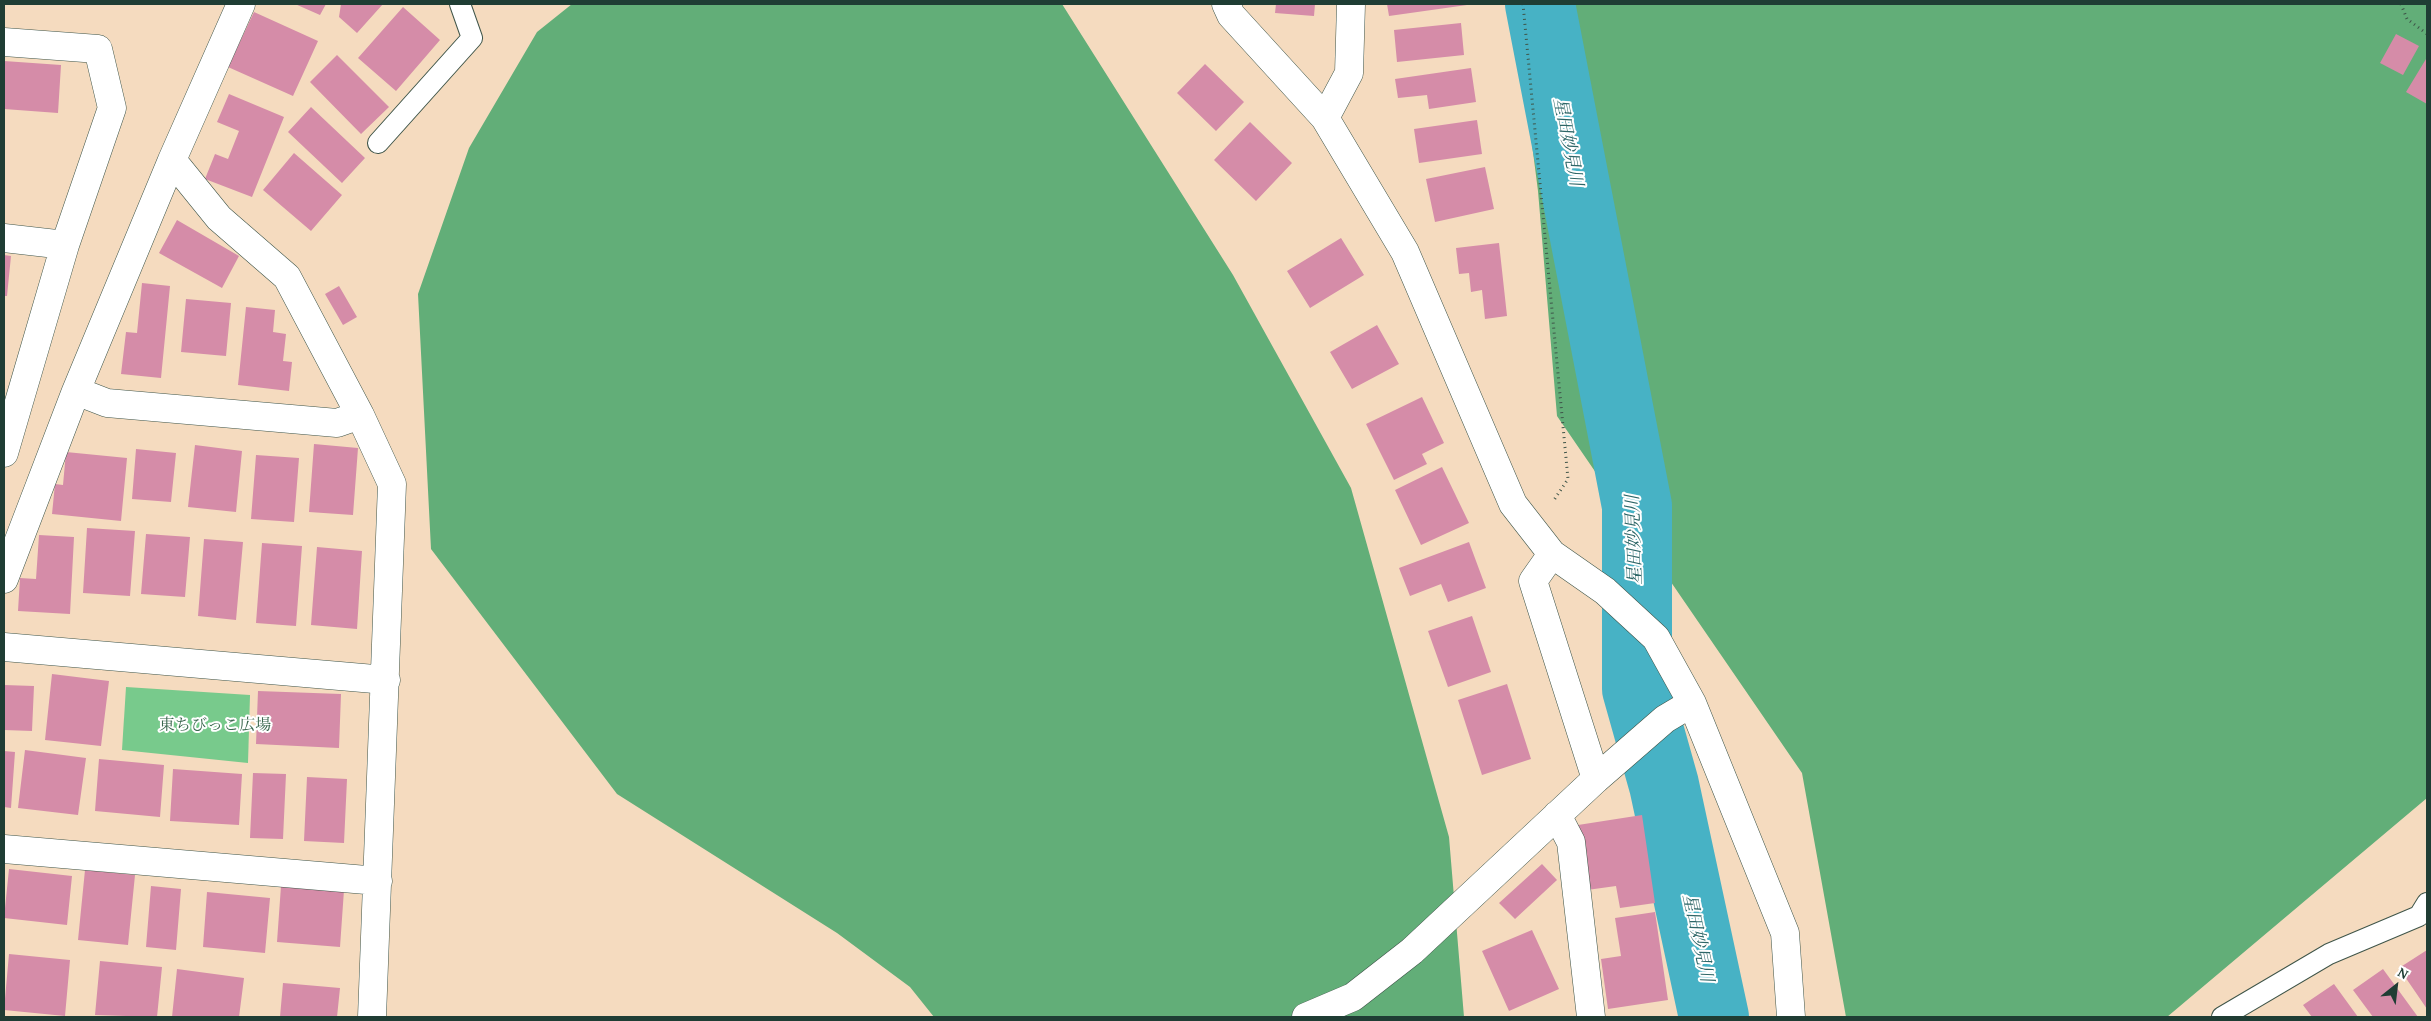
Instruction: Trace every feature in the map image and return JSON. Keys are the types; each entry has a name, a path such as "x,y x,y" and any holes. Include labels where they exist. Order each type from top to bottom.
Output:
{"street":[{"path":"4,579 76,391 172,160 241,4"},
{"path":"1226,4 1231,15 1325,118 1405,252 1513,504 1552,554 1604,591 1656,638 1692,703 1785,933 1791,1017"},
{"path":"1325,118 1349,73 1351,4"},
{"path":"4,42 98,49 112,108 65,245 4,451"},
{"path":"172,160 218,218 287,276 360,416 392,484 372,1017"},
{"path":"4,238 65,245"},
{"path":"76,391 107,403 337,423 360,416"},
{"path":"1552,554 1533,581 1596,779"},
{"path":"4,647 386,680"},
{"path":"1306,1017 1353,997 1412,951 1556,814 1665,719 1692,703"},
{"path":"1556,814 1571,842 1591,1017"},
{"path":"4,849 378,881"}],"lane":[{"path":"378,143 472,38 460,4"},
{"path":"2222,1017 2329,954 2419,916 2427,902"}],"path":[{"path":"1523,4 1568,479 1534,530"},
{"path":"2401,4 2407,19 2427,34"}],"green space":[{"path":"572,4 1062,4 1233,275 1351,488 1449,837 1464,1017 934,1017 910,987 837,933 617,794 431,549 418,294 469,148 537,32"},
{"path":"1514,4 2427,4 2427,798 2167,1017 1846,1017 1802,773 1557,416 1538,191"},
{"name":"東ちびっこ広場","path":"126,687 250,695 248,763 122,750"}],"building":[{"path":"295,4 326,4 320,15"},
{"path":"341,4 383,4 357,33 339,17"},
{"path":"1276,4 1315,4 1314,16 1275,13"},
{"path":"1387,4 1466,4 1467,5 1389,16"},
{"path":"403,7 440,40 396,91 358,58"},
{"path":"254,12 318,41 293,96 228,67"},
{"path":"1461,23 1464,55 1397,62 1394,30"},
{"path":"2396,34 2419,46 2403,75 2380,63"},
{"path":"337,55 389,107 361,134 310,82"},
{"path":"2427,59 2427,104 2406,92"},
{"path":"4,61 61,65 58,113 4,109"},
{"path":"1205,64 1244,102 1216,131 1177,93"},
{"path":"1471,68 1476,102 1429,109 1427,95 1398,98 1395,79"},
{"path":"229,94 284,117 252,197 205,179 215,154 228,159 239,131 217,122"},
{"path":"311,107 365,158 342,183 288,132"},
{"path":"1477,120 1482,154 1419,163 1414,129"},
{"path":"1250,122 1292,163 1256,201 1214,160"},
{"path":"294,153 342,195 311,231 263,190"},
{"path":"1485,167 1494,209 1435,222 1426,179"},
{"path":"177,220 239,256 222,288 159,253"},
{"path":"1341,238 1364,275 1310,308 1287,271"},
{"path":"1499,243 1507,316 1485,319 1482,290 1471,292 1469,273 1459,274 1456,248"},
{"path":"4,255 11,256 7,296 4,296"},
{"path":"142,283 170,286 161,378 121,374 126,332 137,333"},
{"path":"339,286 357,317 343,325 325,294"},
{"path":"186,299 231,303 226,356 181,352"},
{"path":"246,307 275,310 273,332 286,334 283,361 292,362 289,391 238,385"},
{"path":"1377,325 1399,364 1352,389 1330,352"},
{"path":"1422,397 1444,443 1422,454 1427,464 1394,480 1366,424"},
{"path":"314,444 358,448 353,515 309,512"},
{"path":"195,445 242,451 236,512 188,507"},
{"path":"136,449 176,453 171,502 132,499"},
{"path":"66,452 127,458 121,521 52,514 55,484 63,485"},
{"path":"256,455 299,458 294,522 251,519"},
{"path":"1442,467 1469,523 1421,545 1395,490"},
{"path":"87,528 135,531 130,596 83,593"},
{"path":"146,534 190,537 185,597 141,594"},
{"path":"39,535 74,537 70,614 18,611 20,578 36,579"},
{"path":"204,539 243,542 236,620 198,616"},
{"path":"1469,542 1486,588 1448,602 1441,584 1410,596 1399,568"},
{"path":"262,543 302,546 296,626 256,623"},
{"path":"317,547 362,551 357,629 311,625"},
{"path":"1472,616 1491,672 1448,687 1428,631"},
{"path":"52,674 109,681 101,746 45,740"},
{"path":"1507,684 1531,759 1482,775 1458,700"},
{"path":"4,685 34,686 32,731 4,730"},
{"path":"258,691 341,694 339,748 256,744"},
{"path":"25,750 86,758 78,815 18,808"},
{"path":"4,751 15,752 11,808 4,807"},
{"path":"99,759 164,765 160,817 95,811"},
{"path":"173,769 242,774 239,825 170,821"},
{"path":"253,773 286,774 283,839 250,838"},
{"path":"307,777 347,779 344,843 304,841"},
{"path":"1642,815 1655,903 1620,908 1616,886 1587,890 1578,825"},
{"path":"1542,864 1557,880 1515,919 1499,903"},
{"path":"9,869 72,876 67,925 4,918"},
{"path":"85,870 135,875 128,945 78,940"},
{"path":"151,886 181,889 176,950 146,947"},
{"path":"281,886 344,890 340,947 277,942"},
{"path":"207,892 270,898 265,953 203,947"},
{"path":"1655,912 1668,1000 1608,1009 1601,959 1621,956 1615,918"},
{"path":"1532,930 1559,989 1509,1011 1482,951"},
{"path":"2427,950 2427,1009 2399,968"},
{"path":"9,954 70,960 65,1016 4,1010"},
{"path":"100,961 162,967 157,1017 95,1015"},
{"path":"177,969 244,978 239,1017 172,1017"},
{"path":"2383,969 2418,1017 2373,1017 2353,990"},
{"path":"283,983 340,988 337,1017 280,1017"},
{"path":"2334,984 2358,1017 2312,1017 2303,1005"}],"waterway":[{"name":"星田妙見川","path":"1540,4 1637,506 1637,689 1664,785 1714,1017"}]}
